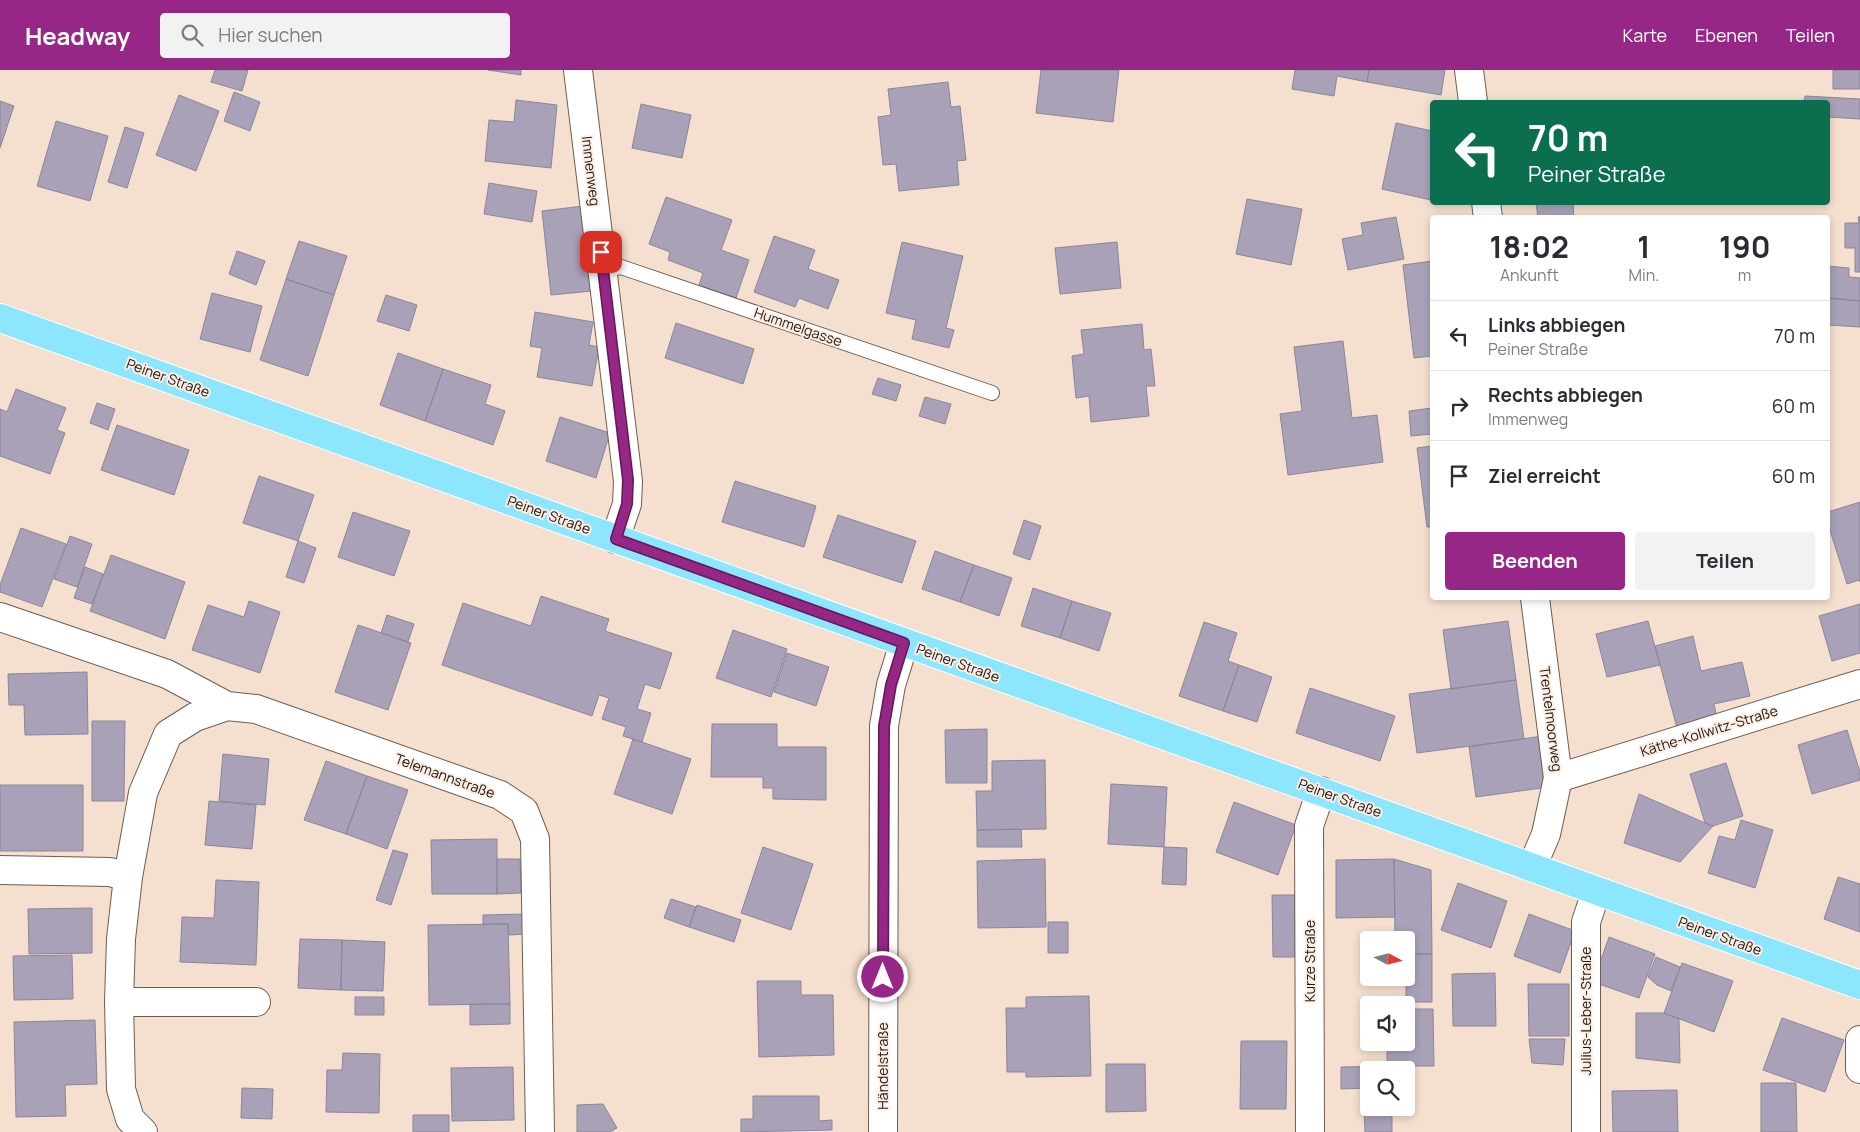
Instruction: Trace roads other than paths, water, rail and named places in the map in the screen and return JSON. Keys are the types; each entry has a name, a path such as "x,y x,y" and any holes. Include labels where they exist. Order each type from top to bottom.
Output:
{"main road":[{"name":"Peiner Straße","path":"0,318 1321,791 1596,892 1860,985"}],"street":[{"name":"Immenweg","path":"578,70 628,480 627,504 616,539"},
{"path":"1469,70 1473,100"},
{"name":"Trentelmoorweg","path":"1532,867 1546,834 1558,778 1535,600"},
{"name":"Telemannstraße","path":"0,616 167,674 227,706 256,709 491,791 524,811 535,838 540,1132"},
{"name":"Händelstraße","path":"883,1132 884,726 891,685 904,643"},
{"name":"Käthe-Kollwitz-Straße","path":"1558,778 1860,684"},
{"name":"Telemannstraße","path":"143,1132 130,1118 121,1090 120,1002 121,939 128,877 143,793 168,734 195,716 227,706"},
{"name":"Kurze Straße","path":"1310,1132 1309,826 1321,791"},
{"path":"0,870 110,872 128,877"},
{"name":"Julius-Leber-Straße","path":"1586,1132 1586,922 1596,892"},
{"path":"120,1002 256,1002"},
{"path":"1860,1040 1860,1069"}],"lane":[{"name":"Hummelgasse","path":"603,270 621,266 992,393"}]}
